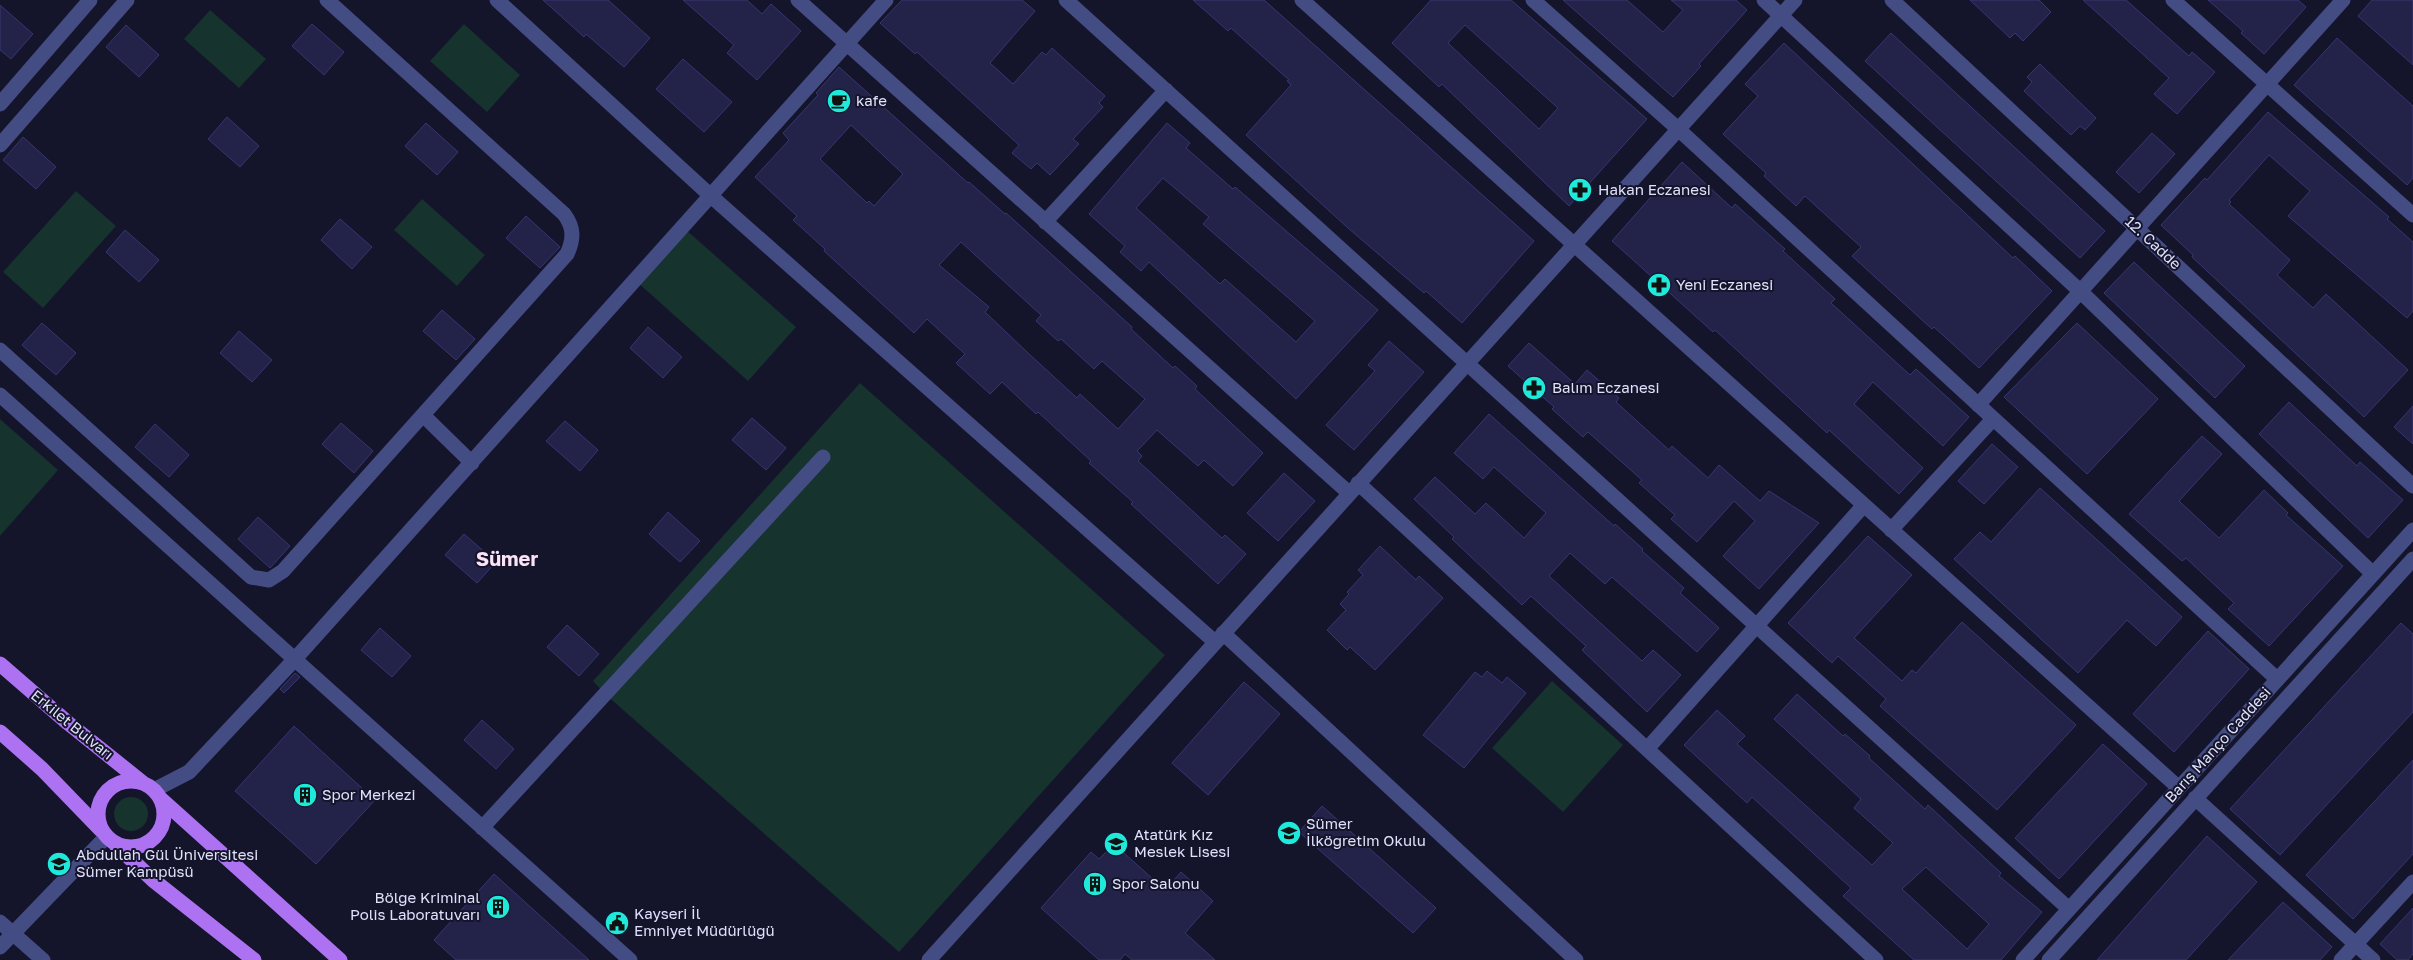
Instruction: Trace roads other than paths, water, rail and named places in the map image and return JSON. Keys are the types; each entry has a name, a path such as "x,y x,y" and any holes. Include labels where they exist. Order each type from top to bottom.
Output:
{"main road":[{"name":"Erkilet Bulvarı","path":"0,664 68,723 153,791 340,960"},
{"path":"0,732 42,769 108,838 153,880 254,960"},
{"path":"134,781 153,791 164,810 164,821 160,831 152,840 137,847 126,847 108,838 99,822 98,811 101,800 108,791 122,782 134,781"}],"street":[{"path":"3,94 90,0"},
{"path":"0,145 127,0"},
{"path":"0,350 251,577 256,580 269,580 279,575 567,254 572,240 571,226 564,214 327,0"},
{"path":"497,0 711,196 1219,638 1576,960"},
{"path":"798,0 848,42 1045,222 1353,488 1647,749 1876,960"},
{"path":"153,791 189,772 295,659 886,0"},
{"path":"1066,0 2069,909"},
{"path":"1302,0 2179,788"},
{"path":"1533,0 1677,128 2277,679"},
{"path":"1764,0 2080,291 2373,574"},
{"path":"929,960 1677,128 1795,0"},
{"name":"12. Cadde","path":"1892,0 2413,486"},
{"path":"2173,0 2413,215"},
{"path":"1978,405 2343,0"},
{"path":"1045,222 1166,90"},
{"path":"0,395 630,960"},
{"path":"423,415 472,463"},
{"path":"1891,530 1994,419"},
{"path":"482,828 823,457"},
{"path":"1647,749 1864,505"},
{"name":"Barış Manço Caddesi","path":"2023,960 2413,530"},
{"name":"Barış Manço Caddesi","path":"2049,960 2413,559"},
{"path":"2195,798 2373,960"},
{"path":"0,947 108,838"},
{"path":"2341,960 2413,882"},
{"path":"0,922 43,960"}],"place":[{"name":"kafe","path":"839,101"},
{"name":"Hakan Eczanesi","path":"1580,190"},
{"name":"Yeni Eczanesi","path":"1659,285"},
{"name":"Balım Eczanesi","path":"1534,388"},
{"name":"Spor Merkezi","path":"305,795"},
{"name":"Sümer İlköğretim Okulu","path":"1289,833"},
{"name":"Atatürk Kız Meslek Lisesi","path":"1116,844"},
{"name":"Abdullah Gül Üniversitesi Sümer Kampüsü","path":"59,864"},
{"name":"Spor Salonu","path":"1095,884"},
{"name":"Bölge Kriminal Polis Laboratuvarı","path":"498,907"},
{"name":"Kayseri İl Emniyet Müdürlüğü","path":"617,923"}],"district":[{"name":"Sümer","path":"507,559"}]}
